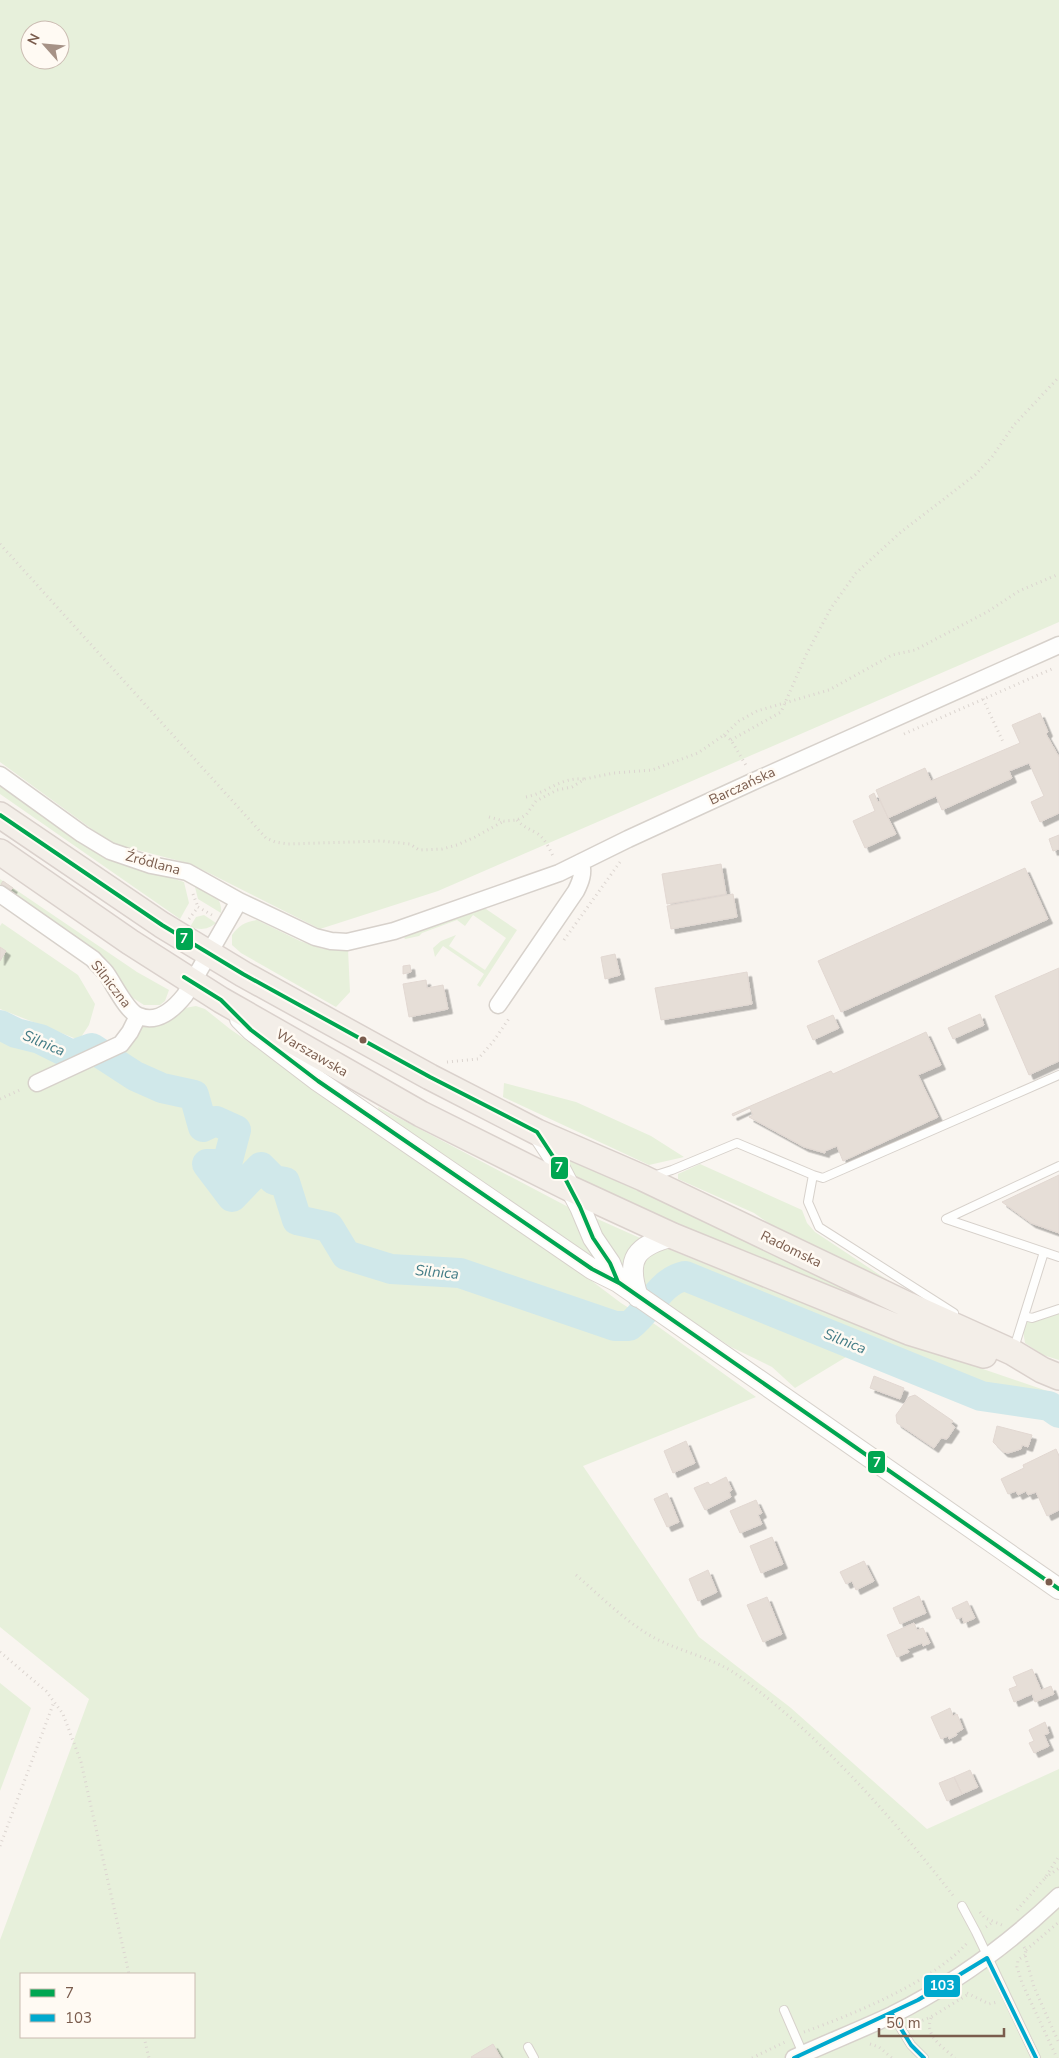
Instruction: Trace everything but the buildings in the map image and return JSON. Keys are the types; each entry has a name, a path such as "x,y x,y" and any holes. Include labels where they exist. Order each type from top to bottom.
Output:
{"main road":[{"path":"0,815 100,885 243,974 413,1068 537,1132"},
{"path":"0,852 114,932 221,1000"},
{"name":"Warszawska","path":"221,1000 421,1114 571,1189 673,1236"},
{"name":"Radomska","path":"537,1132 643,1178 908,1305 1008,1350 1051,1373"},
{"name":"Radomska","path":"673,1236 908,1332 969,1349 1008,1364 1051,1373"}],"street":[{"name":"Barczańska","path":"315,937 347,942 394,931 559,873 752,782 1059,645"},
{"name":"Źródlana","path":"0,776 110,851 151,865 186,872 238,901 315,937"},
{"path":"498,1005 576,891 583,870 581,862"},
{"name":"Silniczna","path":"0,894 93,959 106,973 128,1008 138,1016 156,1018 174,1008 185,995 238,901"},
{"name":"Warszawska","path":"221,1000 251,1030 318,1081 592,1269 618,1282 1059,1589"},
{"path":"36,1083 121,1044 138,1016"},
{"path":"537,1132 556,1161 580,1207 593,1238 610,1263 618,1282"},
{"path":"638,1296 632,1280 632,1269 636,1256 641,1248 654,1241 673,1236"},
{"path":"801,2057 892,2014 933,1992 987,1958 1030,1923 1059,1896"}],"lane":[{"path":"643,1178 672,1170 737,1143 822,1178 1059,1074"},
{"path":"1059,1166 946,1219 1059,1257"},
{"path":"814,1175 808,1202 819,1227 964,1319"},
{"path":"972,1324 1008,1350 1024,1316 1044,1252"},
{"path":"1024,1316 1032,1318 1059,1309"},
{"path":"962,1906 1036,2058"},
{"path":"784,2010 795,2036 801,2057"},
{"path":"892,2014 911,2046 924,2058"},
{"path":"528,2047 534,2058"}],"path":[{"path":"731,740 781,712 831,608 856,573 901,532 975,475 992,457 1014,425 1059,377"},
{"path":"0,544 266,838 288,844 382,841 410,844 419,850 442,849 466,841 504,821"},
{"path":"526,797 535,796 554,784 577,778 585,779 614,773 652,770 698,753 724,735 739,720 757,711 829,690 892,655 915,650 988,612 1019,591 1059,574"},
{"path":"903,734 1054,668"},
{"path":"986,705 1004,744"},
{"path":"724,735 731,740 744,759 752,782"},
{"path":"489,817 504,821 517,820 526,815 536,801 557,790 572,787 585,779"},
{"path":"517,820 524,827 539,835 547,844 555,861"},
{"path":"590,903 619,863 624,859"},
{"path":"184,927 198,907 219,919"},
{"path":"451,1062 478,1059"},
{"path":"0,1099 36,1083"},
{"path":"576,1576 643,1632 737,1674 808,1732 880,1806 962,1906"},
{"path":"0,1652 46,1692 63,1714 81,1762 129,1973"},
{"path":"0,1846 54,1702"},
{"path":"1014,1913 1045,1878 1059,1856"},
{"path":"1045,1878 1059,1868"},
{"path":"1003,1926 1009,1919"},
{"path":"752,2058 795,2036 888,1996 916,1981 947,1962 976,1932 993,1922"},
{"path":"1057,2058 1025,1990 1017,1966 1018,1960 1059,1922"},
{"path":"1026,1952 1034,1987 1059,2042"},
{"path":"1017,1994 1025,1990"},
{"path":"967,1995 989,2004 1000,2002"},
{"path":"931,2017 929,2031 934,2040 955,2058"},
{"path":"144,2038 148,2058"},
{"path":"870,2044 879,2046 892,2058"}],"green space":[{"path":"0,0 1059,0 1059,622 438,891 320,929 191,864 111,843 0,762"},
{"path":"0,783 149,871 184,882 189,903 180,919 0,794"},
{"path":"0,879 137,972 169,990 165,1001 160,1005 144,1005 133,998 107,960 0,884"},
{"path":"194,883 217,897 221,913 198,899"},
{"path":"483,907 517,930 480,987 477,985 484,974 443,946 435,957 433,948 441,941 456,935 449,946 485,970 506,938 473,915 465,926 457,920 422,933 419,936 405,939 403,935"},
{"path":"204,915 216,923 204,929 190,927 196,917"},
{"path":"257,920 300,941 323,949 348,949 350,992 336,1007 241,953 232,945 232,935 243,924"},
{"path":"2,923 78,975 95,1004 89,1025 79,1040 0,1009 0,961 6,951 0,947 0,926"},
{"path":"196,1006 205,1009 230,1029 576,1269 621,1303 656,1325 756,1397 583,1466 699,1637 791,1708 927,1829 1059,1769 1059,2058 0,2058 0,1940 89,1699 0,1627 0,1013 82,1046 90,1057 137,1025 157,1025 170,1020 185,1008"},
{"path":"504,1083 576,1102 651,1136 684,1157 649,1165 503,1097"},
{"path":"378,1107 572,1209 599,1263 379,1111"},
{"path":"564,1157 744,1239 890,1310 688,1229 580,1180 572,1173"},
{"path":"700,1164 802,1210 807,1223 815,1232 907,1293 774,1227 754,1213 678,1179 678,1174"},
{"path":"593,1217 640,1238 628,1251 623,1267 614,1257"},
{"path":"668,1249 872,1331 1059,1395 1059,1423 1016,1407 976,1401 851,1354 795,1388 772,1367 731,1347 670,1306 669,1303 646,1287 642,1281 641,1273 647,1258 653,1252"},
{"path":"1059,1308 1059,1360 1043,1355 1025,1343 1022,1324"},
{"path":"0,1683 31,1708 0,1791"}],"waterway":[{"name":"Silnica","path":"0,1025 16,1033 40,1039 72,1055 92,1048 135,1076 162,1088 194,1095 203,1127 216,1121 236,1130 227,1164 207,1164 232,1197 261,1167 274,1180 285,1182 297,1220 329,1227 346,1255 391,1269 460,1273 615,1326 629,1326 668,1284 685,1276 981,1396 1049,1406 1059,1413"}],"transit line":[{"name":"7","path":"0,815 162,925 243,974 430,1077 537,1132 556,1161 580,1207 593,1238 610,1263 618,1282 1059,1589"},
{"name":"7","path":"184,977 221,1000 251,1030 318,1081 592,1269 619,1283"},
{"name":"103","path":"794,2058 918,2000 987,1958 1036,2058"},
{"name":"103","path":"892,2014 911,2045 924,2058"}]}
